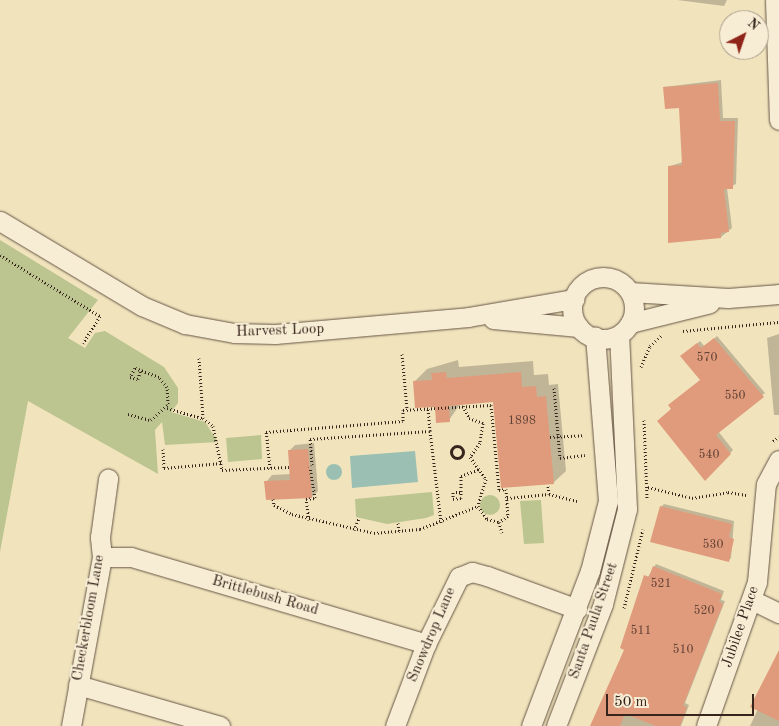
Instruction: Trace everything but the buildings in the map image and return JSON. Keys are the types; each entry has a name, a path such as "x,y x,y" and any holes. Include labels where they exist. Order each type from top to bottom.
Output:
{"street":[{"path":"775,0 779,120"},
{"name":"Harvest Loop","path":"0,221 142,306 206,329 275,334 468,317 574,298"},
{"path":"625,329 634,310 630,292 618,281 597,278 583,285 574,298 573,312 579,326 595,337 625,329 728,298"},
{"path":"630,292 728,298 779,294"},
{"name":"Harvest Loop","path":"468,317 579,326"},
{"name":"Santa Paula Street","path":"556,726 603,604 627,509 625,329"},
{"name":"Santa Paula Street","path":"531,726 577,609 608,501 595,337"},
{"name":"Jubilee Place","path":"706,726 752,600 753,495 779,460"},
{"name":"Checkerbloom Lane","path":"71,726 102,557 100,537 108,479"},
{"name":"Brittlebush Road","path":"102,557 131,557 426,644"},
{"name":"Snowdrop Lane","path":"395,726 426,644 455,581 472,572 577,609"},
{"path":"752,600 779,613"},
{"path":"78,685 220,726"}],"path":[{"path":"0,255 100,316 83,343"},
{"path":"673,332 779,322"},
{"path":"641,376 650,346 668,333"},
{"path":"402,354 407,409"},
{"path":"199,358 203,418"},
{"path":"140,372 163,380 169,391 167,408"},
{"path":"554,388 560,458 585,455"},
{"path":"270,468 266,432 403,420 403,410 407,409 491,404 499,490 506,489 508,516 499,522 487,519 478,506"},
{"path":"463,406 469,418 483,423 480,443 471,454"},
{"path":"128,414 147,421 167,408 203,418 218,434 222,470 289,467"},
{"path":"428,408 441,523"},
{"path":"643,412 648,486 647,503"},
{"path":"309,520 306,499 315,498 310,439 430,431"},
{"path":"550,437 584,435"},
{"path":"768,444 779,437"},
{"path":"464,453 456,459 451,451 458,446 464,453 471,454"},
{"path":"163,449 164,468 222,463"},
{"path":"273,499 274,505 309,520 354,530 399,531 441,523 478,506 486,483 471,454"},
{"path":"460,492 461,476 479,469"},
{"path":"548,486 549,494"},
{"path":"648,486 692,498 728,492 753,495"},
{"path":"507,498 549,494 577,501"},
{"path":"354,530 359,518"},
{"path":"621,615 640,555 645,519"},
{"path":"499,522 502,533"},
{"path":"398,523 399,531"}],"green space":[{"path":"0,240 98,300 68,338 85,348 95,333 105,331 164,367 178,388 178,403 171,412 205,422 218,442 165,445 162,422 155,430 158,474 28,401 0,552"},
{"path":"261,435 262,459 228,462 226,438"},
{"path":"432,492 434,515 426,518 387,524 356,517 355,499"},
{"path":"490,495 497,498 500,505 497,512 490,515 483,512 480,505 483,498"},
{"path":"541,500 544,543 524,544 520,501"}],"water":[{"path":"415,451 418,482 352,488 350,456"},
{"path":"331,464 337,464 342,469 340,478 331,480 326,475 326,469"}]}
